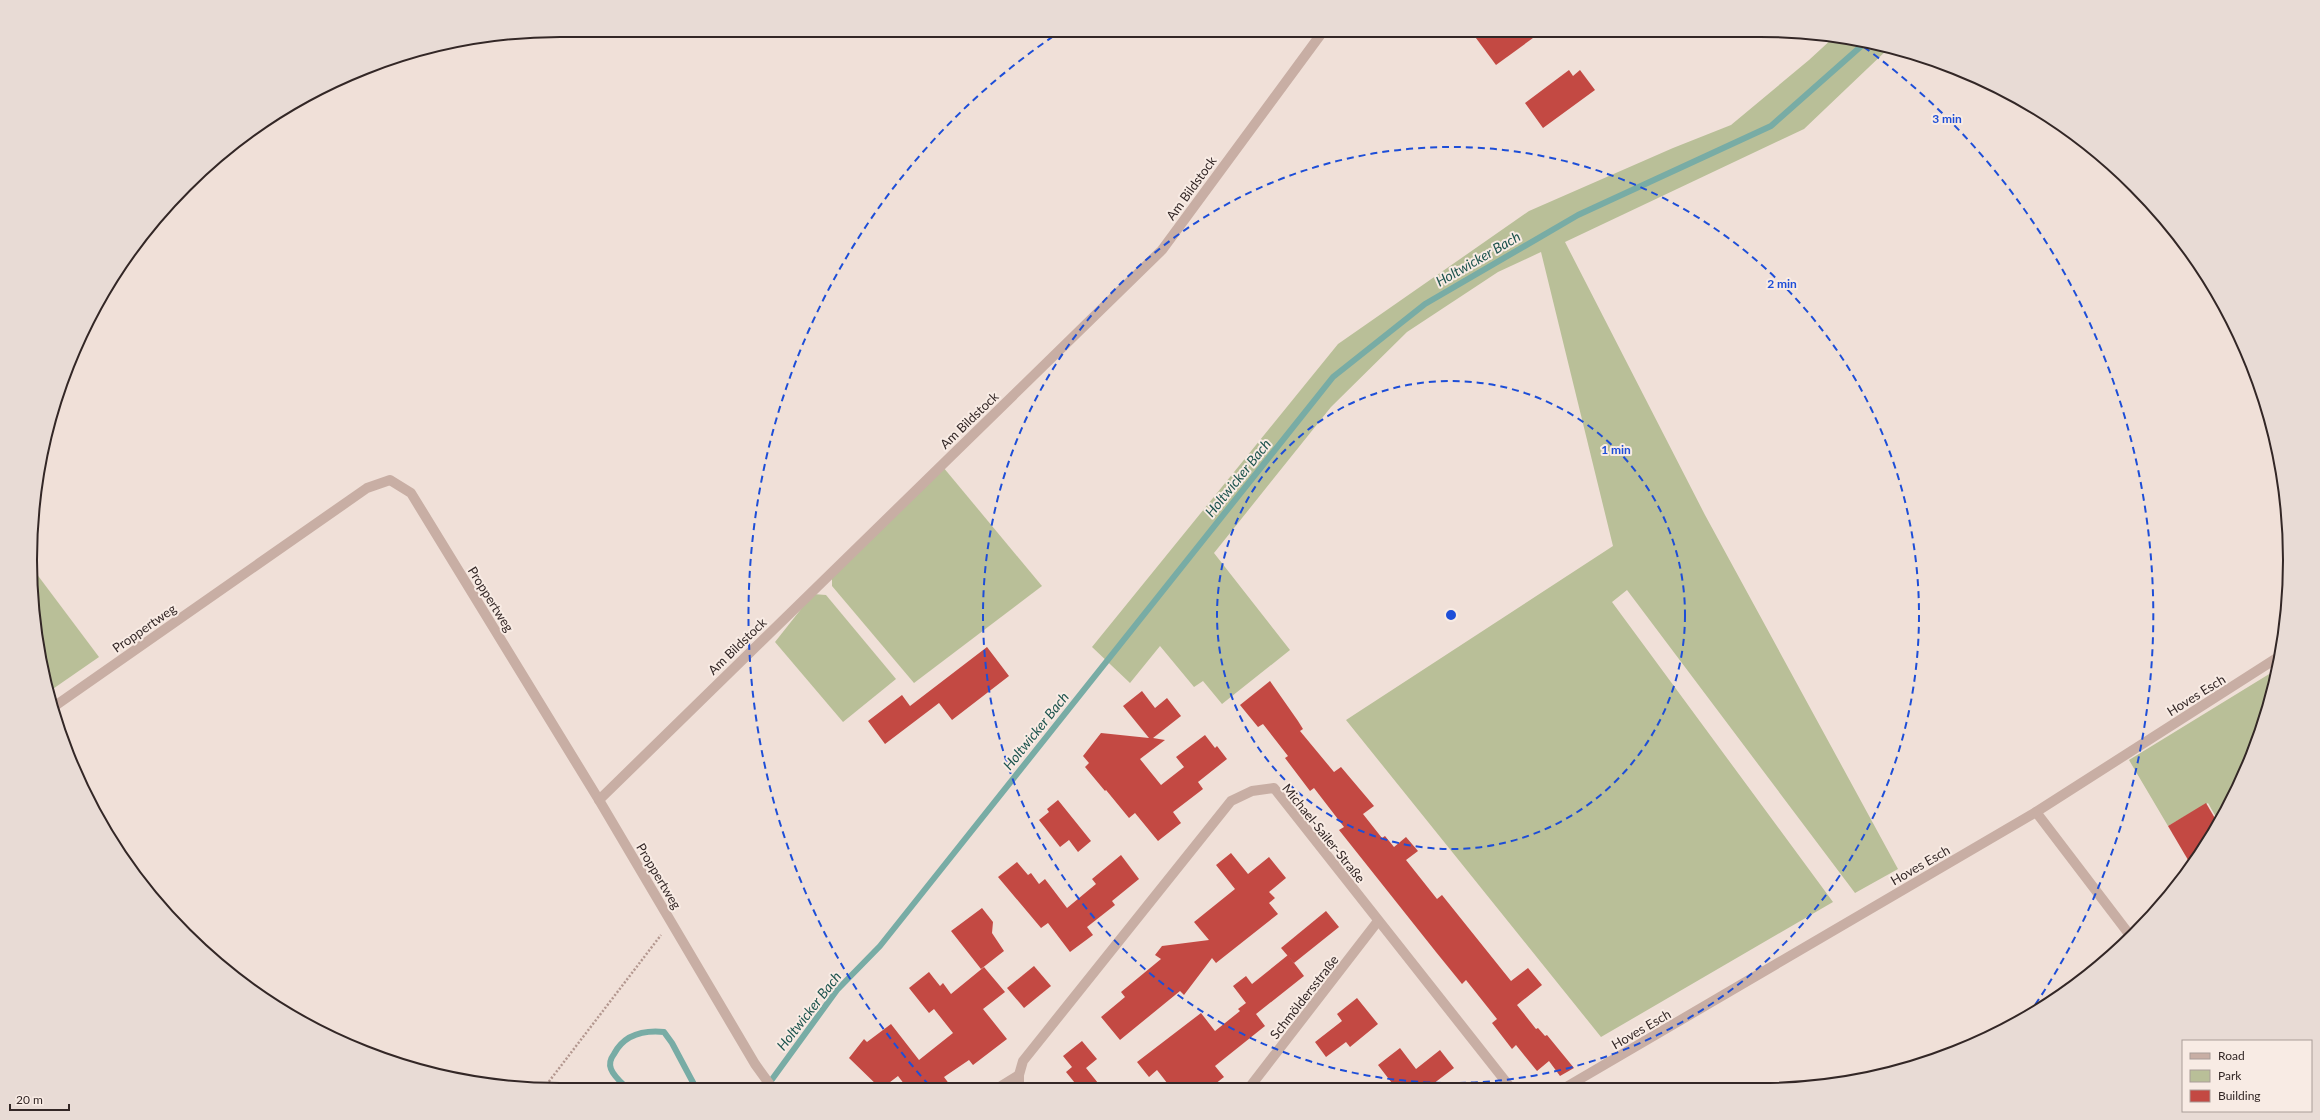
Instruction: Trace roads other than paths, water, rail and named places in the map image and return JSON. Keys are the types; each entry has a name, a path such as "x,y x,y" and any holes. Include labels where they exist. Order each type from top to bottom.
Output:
{"street":[{"name":"Am Bildstock","path":"599,800 1162,250 1319,37"},
{"name":"Proppertweg","path":"58,704 367,488 390,480 410,493 599,800 755,1064 769,1083"},
{"name":"Hoves Esch","path":"1573,1083 2036,812 2273,660"},
{"name":"Michael-Sailer-Straße","path":"1019,1075 1023,1060 1231,801 1252,791 1274,788 1378,922 1507,1083"},
{"path":"2036,812 2128,932"},
{"name":"Schmöldersstraße","path":"1253,1083 1378,922"},
{"path":"1006,1083 1019,1075 1020,1083"}],"waterway":[{"name":"Holtwicker Bach","path":"769,1083 837,990 880,946 1333,377 1425,304 1578,215 1771,126 1861,47"},
{"name":"Holtwicker Bach","path":"622,1083 612,1072 610,1065 612,1057 623,1042 635,1035 649,1032 664,1032 672,1043 693,1083"}]}
